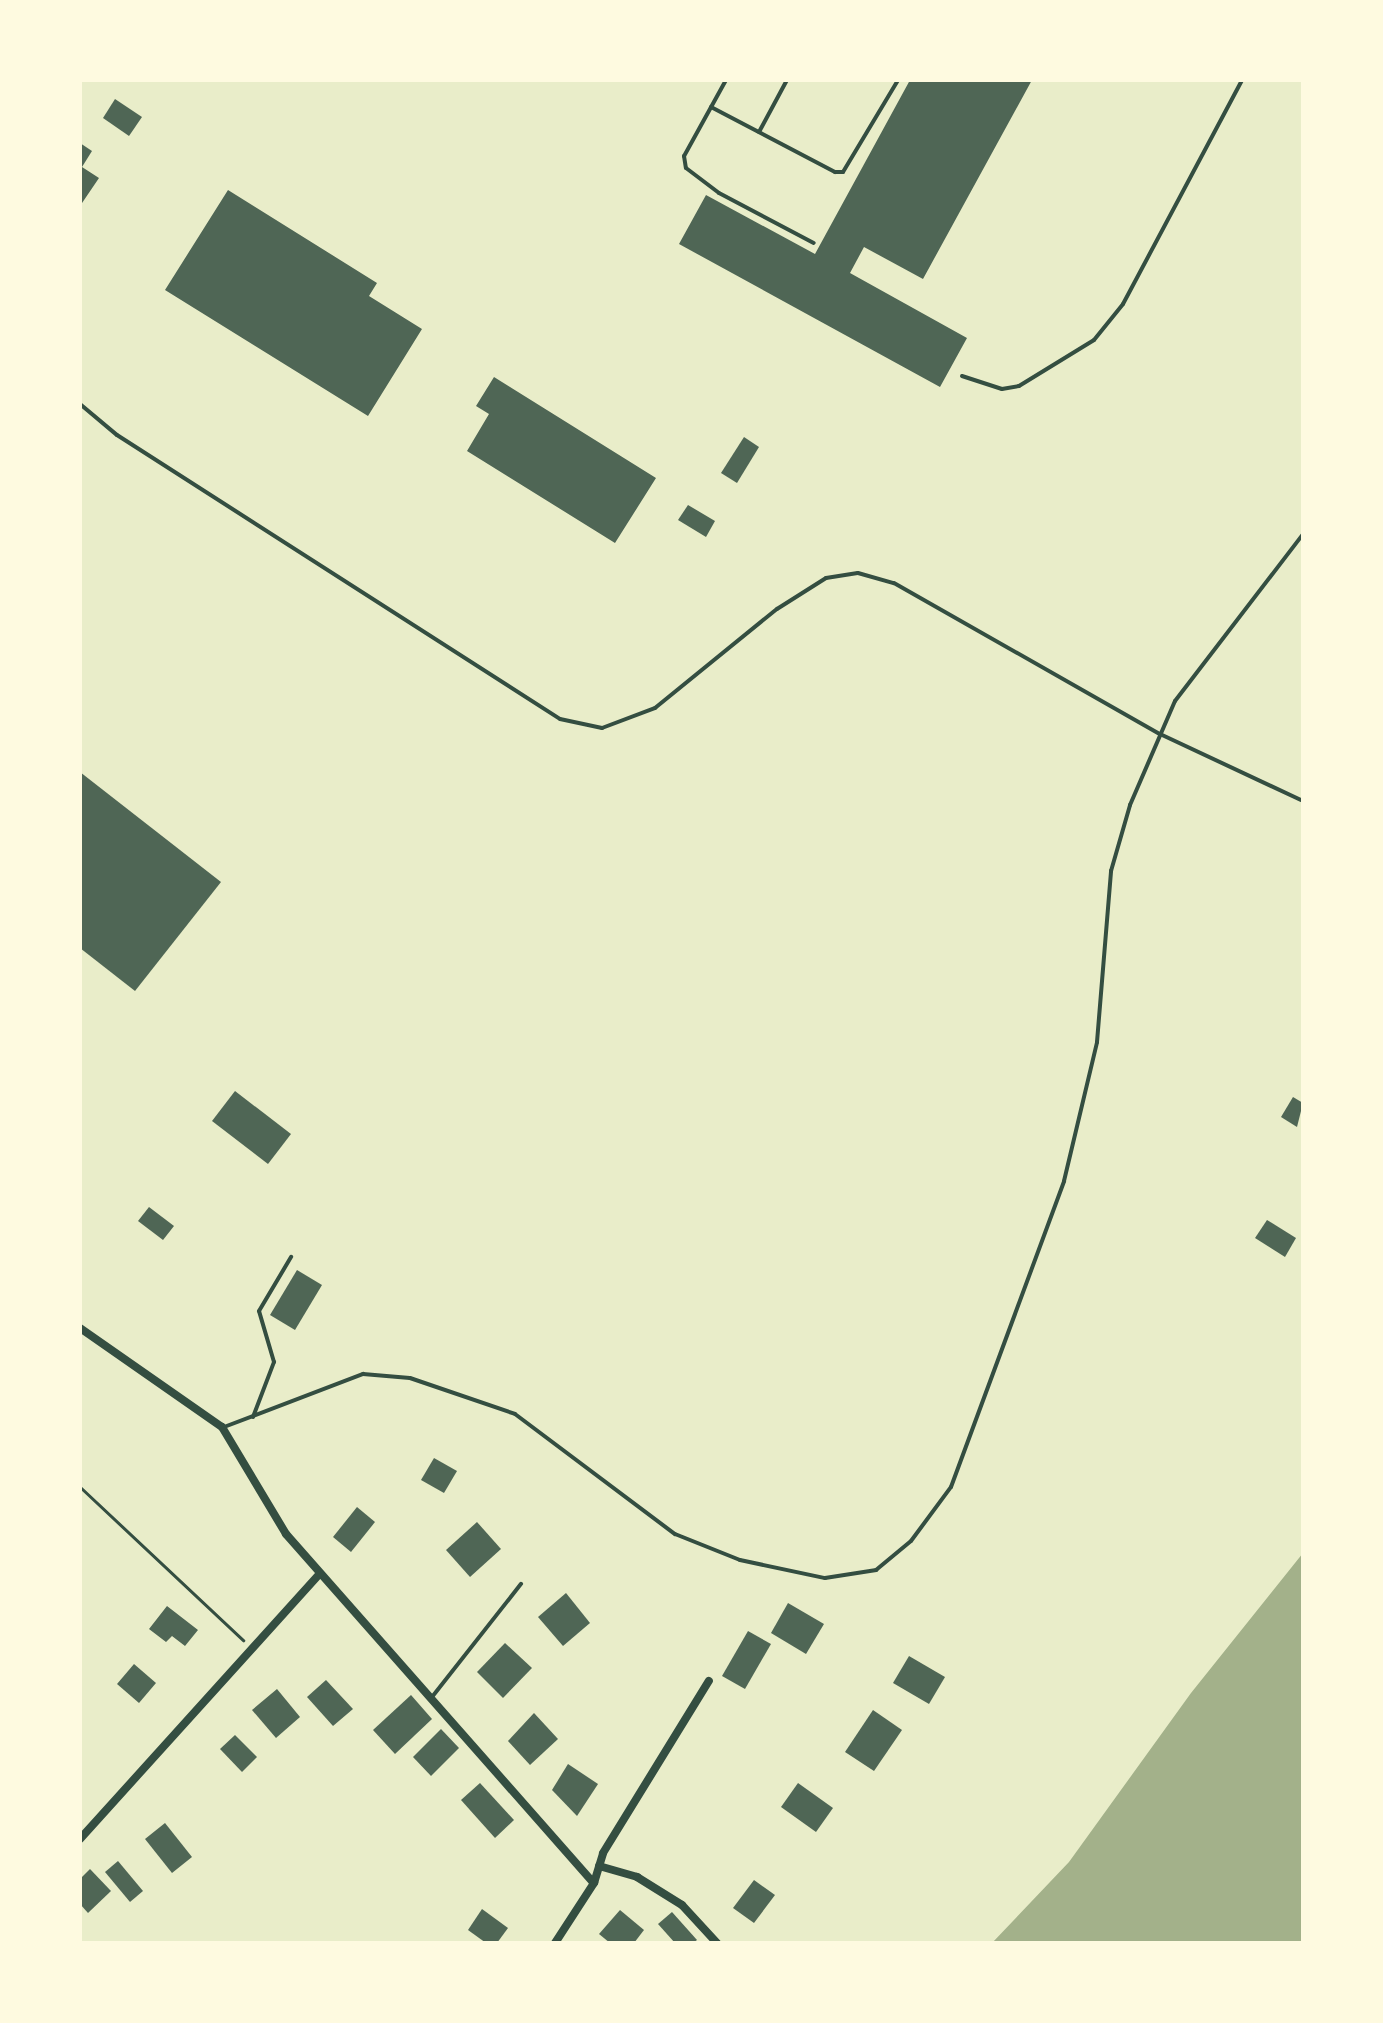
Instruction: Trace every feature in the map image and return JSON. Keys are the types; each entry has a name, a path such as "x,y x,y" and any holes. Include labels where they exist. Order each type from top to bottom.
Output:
{"street":[{"path":"80,1328 222,1427 238,1449 286,1534 594,1883"},
{"path":"80,1839 320,1573"},
{"path":"555,1943 594,1883 599,1866 709,1681"},
{"path":"599,1866 637,1877 682,1905 717,1943"}],"lane":[{"path":"726,80 684,156 686,168 719,193 814,243"},
{"path":"759,132 787,80"},
{"path":"711,107 835,172 843,172 898,80"},
{"path":"962,376 1002,389 1019,386 1094,340 1123,304 1242,80"},
{"path":"80,404 117,435 560,719 602,728 655,708 777,609 826,578 858,573 894,583 1160,734 1303,801"},
{"path":"222,1427 363,1374 410,1378 515,1414 675,1534 740,1560 825,1578 876,1570 911,1541 951,1487 1064,1181 1097,1042 1111,871 1130,805 1175,701 1225,631 1275,577 1303,534"},
{"path":"253,1417 274,1362 259,1311 291,1257"},
{"path":"431,1699 521,1584"}],"path":[{"path":"80,1487 252,1648"}],"shaded area":[{"path":"1303,1553 1303,1943 992,1943 1069,1862 1191,1693"}],"building":[{"path":"910,80 1032,80 923,279 864,247 850,273 967,338 940,387 679,244 706,195 815,254"},
{"path":"115,99 142,117 129,136 103,118"},
{"path":"80,143 92,151 82,167 99,178 80,206"},
{"path":"228,190 377,283 369,296 422,329 368,416 165,290"},
{"path":"494,377 656,478 615,543 467,451 489,414 476,406"},
{"path":"744,437 759,447 737,483 721,473"},
{"path":"688,505 715,521 706,537 678,520"},
{"path":"80,772 221,882 135,991 80,948"},
{"path":"235,1091 291,1134 268,1164 212,1121"},
{"path":"1293,1097 1303,1103 1297,1127 1281,1117"},
{"path":"149,1207 174,1226 163,1240 138,1221"},
{"path":"1267,1220 1296,1238 1285,1257 1255,1238"},
{"path":"297,1270 322,1285 295,1330 270,1315"},
{"path":"434,1458 457,1471 444,1493 421,1480"},
{"path":"357,1507 375,1522 351,1552 333,1537"},
{"path":"477,1522 501,1549 470,1577 446,1550"},
{"path":"566,1593 590,1623 563,1646 538,1617"},
{"path":"788,1603 824,1624 806,1654 771,1633"},
{"path":"167,1606 198,1630 185,1646 172,1636 166,1642 149,1629"},
{"path":"748,1631 771,1644 745,1689 722,1676"},
{"path":"505,1643 532,1668 503,1698 477,1672"},
{"path":"909,1656 945,1677 929,1704 893,1683"},
{"path":"134,1664 156,1683 139,1703 117,1684"},
{"path":"326,1680 353,1709 333,1726 307,1697"},
{"path":"277,1689 300,1717 276,1738 252,1710"},
{"path":"411,1695 432,1719 395,1754 373,1730"},
{"path":"873,1710 902,1730 874,1771 845,1752"},
{"path":"534,1713 558,1739 530,1765 508,1741"},
{"path":"441,1729 459,1748 431,1776 413,1757"},
{"path":"235,1735 257,1757 242,1772 220,1749"},
{"path":"568,1764 598,1784 577,1816 552,1790"},
{"path":"480,1783 514,1820 495,1838 461,1800"},
{"path":"798,1783 833,1808 816,1832 781,1807"},
{"path":"165,1823 192,1857 172,1873 145,1839"},
{"path":"118,1861 143,1891 130,1902 105,1872"},
{"path":"90,1869 111,1891 88,1913 80,1904 80,1879"},
{"path":"754,1880 775,1895 754,1923 733,1908"},
{"path":"482,1909 508,1928 497,1943 486,1943 468,1930"},
{"path":"620,1910 644,1930 634,1943 610,1943 599,1934"},
{"path":"672,1912 697,1940 693,1943 675,1943 658,1924"}]}
